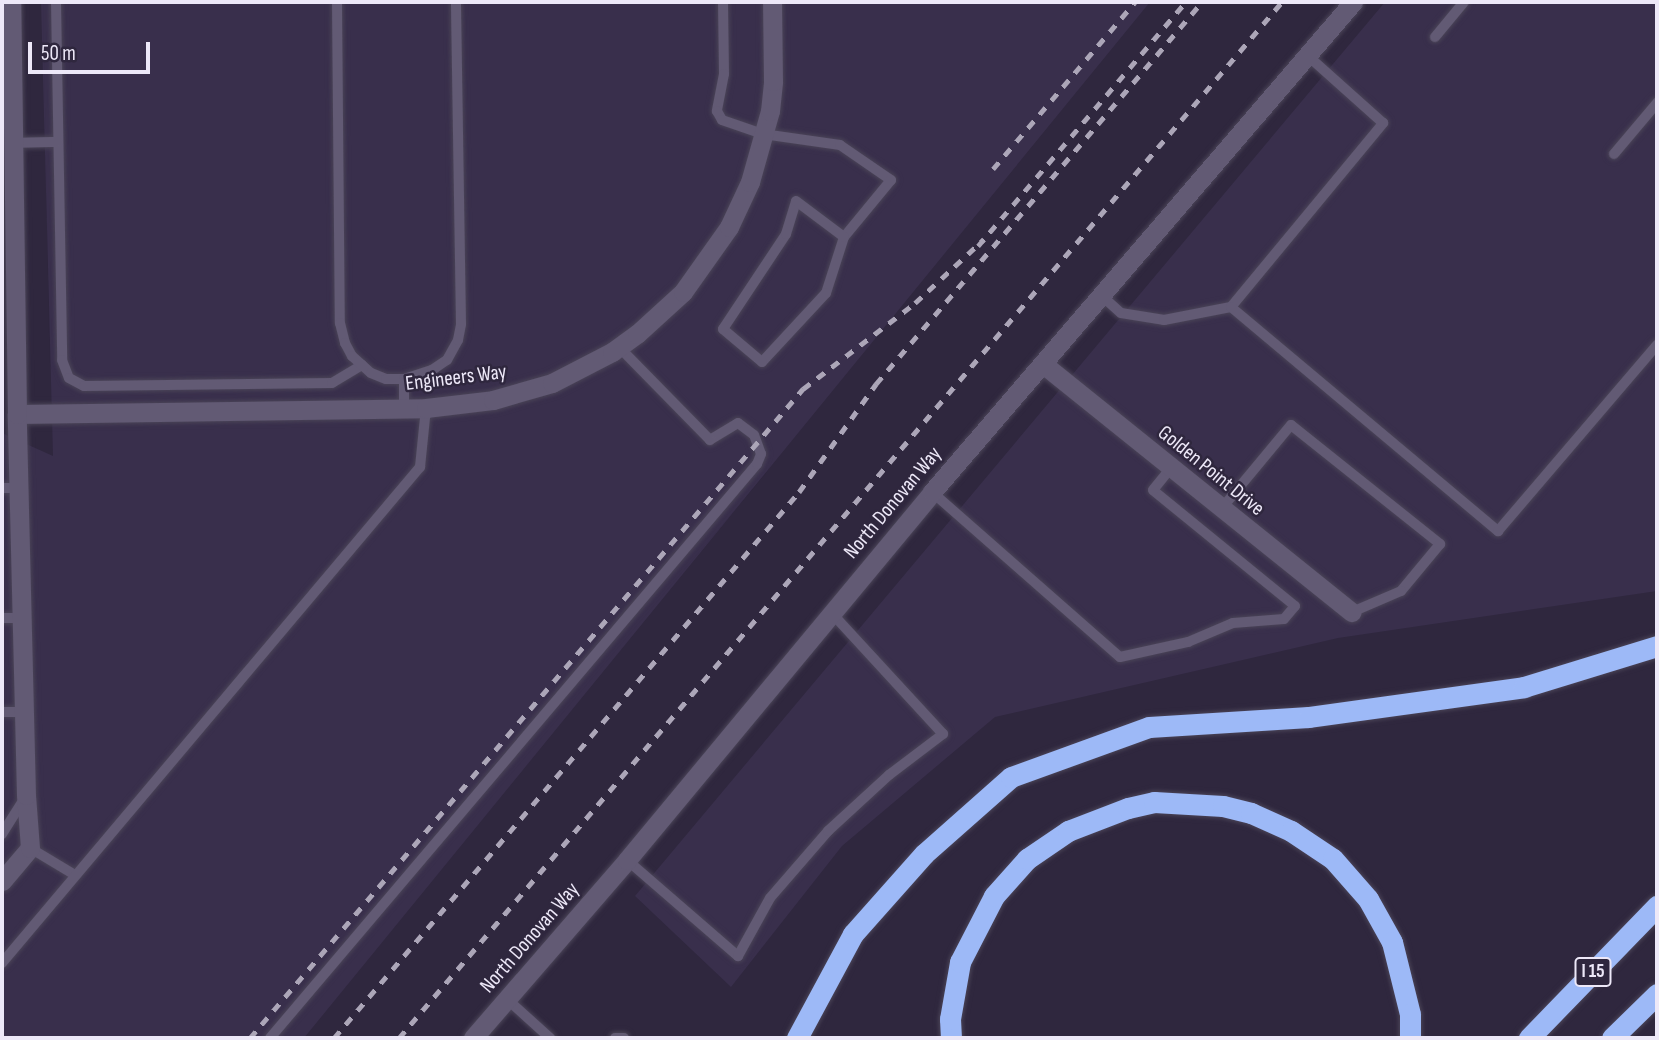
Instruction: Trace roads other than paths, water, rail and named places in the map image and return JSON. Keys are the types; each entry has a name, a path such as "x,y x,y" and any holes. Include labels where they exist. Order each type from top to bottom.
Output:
{"highway":[{"path":"797,1038 853,934 924,854 1011,777 1149,727 1309,717 1524,687 1657,646"},
{"path":"951,1038 950,1019 960,962 994,896 1027,859 1068,831 1128,808 1154,802 1223,806 1251,813 1291,831 1333,859 1368,899 1392,942 1410,1014 1410,1038"},
{"name":"I 15","path":"1529,1038 1657,906"},
{"path":"1612,1038 1657,994"}],"street":[{"path":"2,881 30,848 24,712 12,618 10,488 17,414 9,349 13,143 11,2"},
{"name":"Engineers Way","path":"17,414 426,408 493,401 552,383 620,347 682,292 729,227 750,183 773,81 772,2"},
{"name":"North Donovan Way","path":"473,1038 627,860 932,492 1353,2"},
{"name":"Golden Point Drive","path":"1043,364 1352,612"}],"lane":[{"path":"56,2 62,360 69,378 84,386 332,383 362,365"},
{"path":"337,2 340,323 345,343 362,365 386,379 404,379 432,370 447,360 458,340 461,324 456,2"},
{"path":"723,2 724,74 717,111 722,120 733,126 763,134 840,145 891,180 844,237 826,293 762,362 723,329 786,234 796,201 844,237"},
{"path":"1435,37 1464,2"},
{"path":"1102,296 1121,313 1164,320 1231,307 1383,123 1307,55"},
{"path":"1614,153 1657,103"},
{"path":"13,143 58,142"},
{"path":"1231,307 1498,531 1657,345"},
{"path":"270,1038 757,464 761,454 754,435 738,424 710,440 620,347"},
{"path":"404,379 404,408"},
{"path":"2,963 420,467 426,408"},
{"path":"1222,508 1291,425 1440,544 1401,591 1352,612"},
{"path":"932,492 1120,657 1188,642 1233,623 1284,619 1295,606 1153,490 1171,468"},
{"path":"627,860 738,956 770,898 828,831 890,775 943,734 831,612"},
{"path":"2,712 24,712"},
{"path":"2,834 26,795"},
{"path":"30,848 75,875"},
{"path":"508,1000 550,1038"},
{"path":"615,1038 624,1038"}],"railway":[{"path":"993,169 1135,2"},
{"path":"978,246 1186,2"},
{"path":"334,1038 799,492 876,384 1202,2"},
{"path":"399,1038 1282,2"},
{"path":"250,1038 803,389 915,303 984,239"}]}
